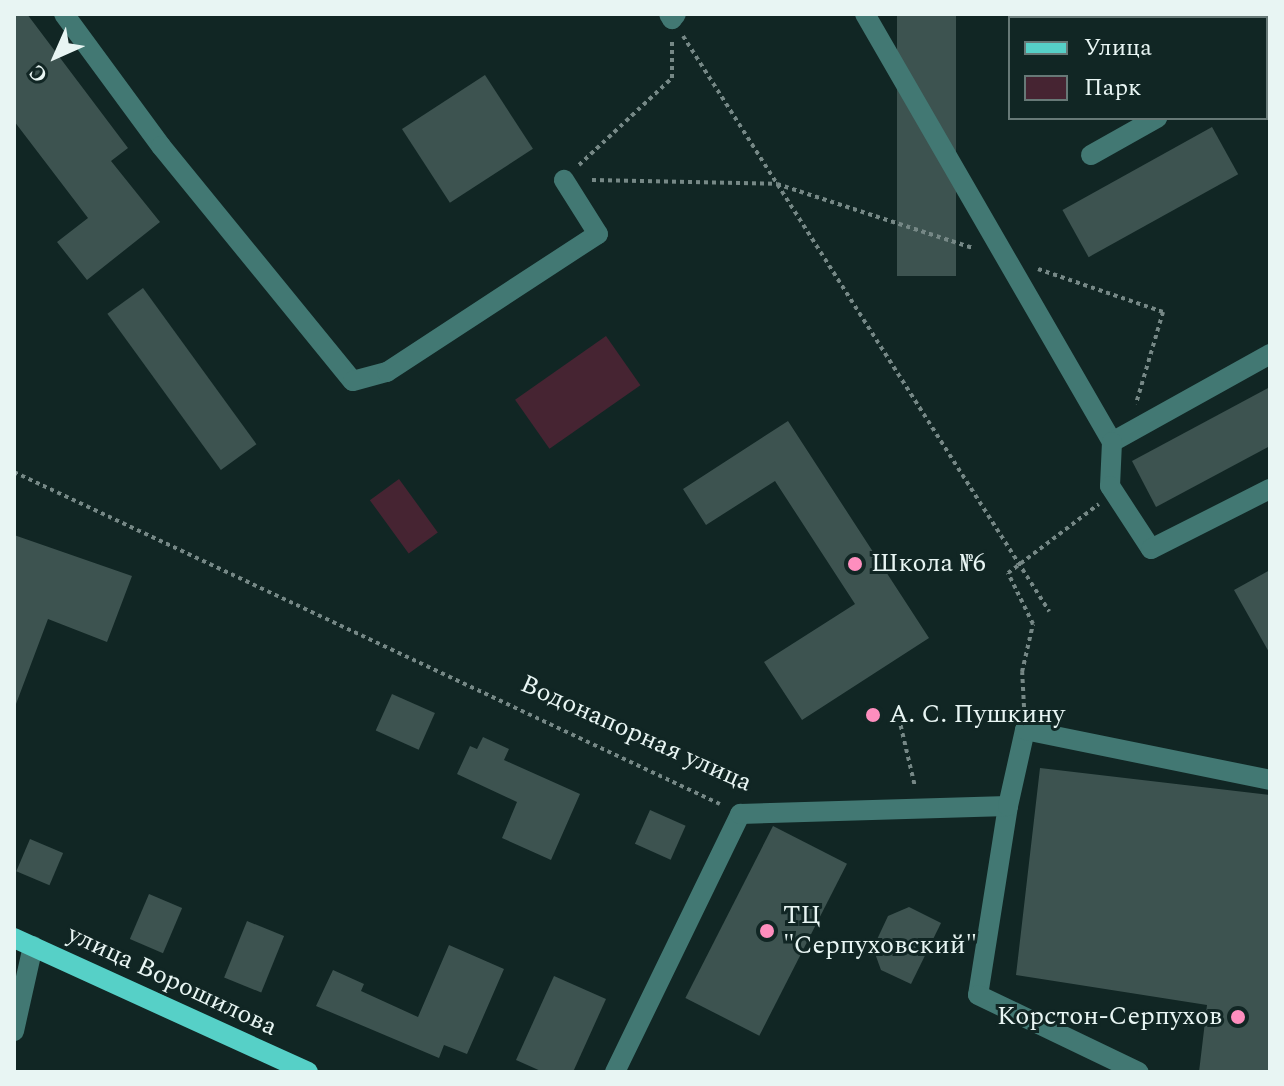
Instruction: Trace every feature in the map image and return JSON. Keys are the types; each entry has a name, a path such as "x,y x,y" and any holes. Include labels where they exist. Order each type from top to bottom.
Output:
{"main road":[{"name":"улица Ворошилова","path":"23,942 308,1072"}],"lane":[{"path":"64,14 161,146 353,381 387,372 598,234 564,180"},
{"path":"865,14 1112,442 1110,486 1151,549 1270,489"},
{"path":"1091,155 1153,120"},
{"path":"1112,442 1270,354"},
{"path":"1139,1072 978,995 1008,806 1025,730 1270,780"},
{"name":"Водонапорная улица","path":"740,814 1008,806"},
{"path":"615,1072 740,814"},
{"path":"14,1031 23,942"}],"path":[{"path":"564,180 672,78 672,16"},
{"path":"672,16 1049,611"},
{"path":"564,180 777,184"},
{"name":"Водонапорная улица","path":"14,472 740,814"},
{"path":"1025,730 1022,672 1033,624 1008,573 1114,492"},
{"path":"897,710 920,808"}],"green space":[{"path":"606,336 640,385 549,449 515,400"},
{"path":"399,479 438,532 409,554 370,500"}],"building":[{"path":"14,14 27,14 128,148 111,161 160,222 87,280 57,242 88,218 14,121"},
{"path":"897,14 956,14 956,276 897,276"},
{"path":"485,75 533,149 450,203 402,129"},
{"path":"1212,127 1238,174 1089,257 1062,210"},
{"path":"143,288 256,444 221,470 107,314"},
{"path":"1270,387 1270,446 1156,507 1132,461"},
{"name":"Школа №6","path":"788,421 929,638 802,720 764,662 855,604 775,481 706,525 683,489"},
{"path":"14,535 132,576 107,642 48,619 16,704"},
{"path":"1270,570 1270,654 1234,590"},
{"path":"392,694 435,713 419,750 376,731"},
{"path":"483,737 509,749 504,760 580,794 551,860 502,838 517,802 457,774 470,746 477,749"},
{"path":"1040,768 1270,795 1270,1072 1199,1072 1207,1005 1016,975"},
{"path":"650,810 686,826 671,860 635,844"},
{"name":"ТЦ \"Серпуховский\"","path":"773,826 847,864 759,1036 685,998"},
{"path":"30,839 63,853 49,885 16,871"},
{"path":"149,894 182,908 163,953 130,939"},
{"path":"909,907 941,923 911,984 881,970 873,948 888,916"},
{"path":"247,921 284,936 261,993 224,978"},
{"path":"449,945 504,969 467,1054 444,1045 439,1058 316,1006 333,970 364,984 361,991 418,1017"},
{"path":"554,976 606,999 573,1072 543,1072 516,1060"}],"place":[{"name":"Школа №6","path":"855,564"},
{"name":"А. С. Пушкину","path":"873,715"},
{"name":"ТЦ \"Серпуховский\"","path":"767,931"},
{"name":"Корстон-Серпухов","path":"1238,1017"}]}
